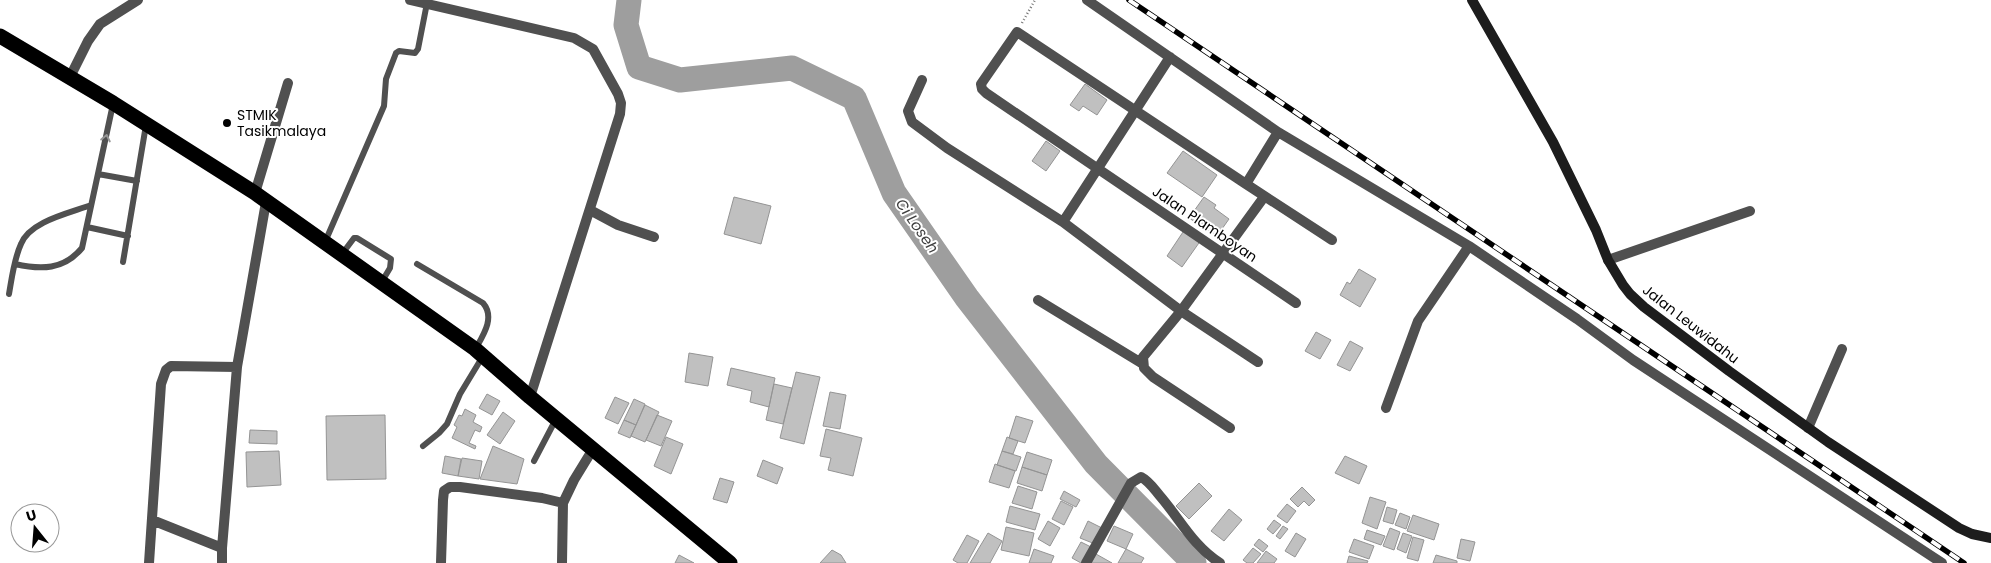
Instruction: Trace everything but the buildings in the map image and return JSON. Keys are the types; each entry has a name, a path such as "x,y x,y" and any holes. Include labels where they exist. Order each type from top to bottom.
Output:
{"highway":[{"path":"0,36 114,103 261,198 479,352 556,419 730,563"}],"street":[{"path":"70,77 88,41 100,24 138,0"},
{"path":"410,0 574,38 593,49 621,103 620,114 530,397"},
{"path":"1087,0 1278,132 1468,246 1577,319 1633,360 1942,563"},
{"name":"Jalan Leuwidahu","path":"1472,0 1553,142 1596,230 1608,260 1623,285 1644,307 1808,428 1959,528 1972,534 1991,538"},
{"path":"1017,32 1246,184 1264,198 1332,240"},
{"name":"Jalan Plamboyan","path":"1017,32 981,84 982,89 1296,303"},
{"path":"1063,222 1170,57"},
{"path":"922,80 908,111 912,122 947,148 1063,222 1181,311 1258,362"},
{"path":"222,563 237,367 261,198 288,83"},
{"path":"1246,184 1278,132"},
{"path":"1143,364 1143,357 1181,311 1264,198"},
{"path":"590,210 618,225 654,237"},
{"path":"1608,260 1750,211"},
{"path":"1386,408 1418,321 1468,246"},
{"path":"1038,300 1143,364 1153,377 1230,428"},
{"path":"1808,428 1842,349"},
{"path":"149,563 153,476 161,384 166,370 171,366 237,367"},
{"path":"562,563 563,503 574,480 593,449"},
{"path":"1086,563 1130,483 1141,477 1148,482 1199,547 1220,563"},
{"path":"441,563 442,500 444,491 450,487 481,489 563,503"},
{"path":"152,520 222,548"}],"lane":[{"path":"324,244 384,106 386,79 396,53 398,50 416,53 418,49 426,3"},
{"path":"15,264 32,268 61,266 82,248 114,103"},
{"path":"123,262 146,124"},
{"path":"98,174 137,181"},
{"path":"9,294 21,243 37,225 91,205"},
{"path":"87,228 128,236"},
{"path":"341,254 354,238 357,238 391,259 390,268 381,284"},
{"path":"417,264 482,303 487,308 489,316 479,352 443,429 422,446"},
{"path":"534,461 556,419"}],"path":[{"path":"1017,32 1035,0"}],"waterway":[{"name":"Ci Loseh","path":"629,0 626,25 639,67 680,80 792,68 854,98 894,193 967,298 1096,464 1194,563"}],"railway":[{"path":"1129,0 1964,563"}],"place":[{"name":"STMIK Tasikmalaya","path":"227,123"}]}
